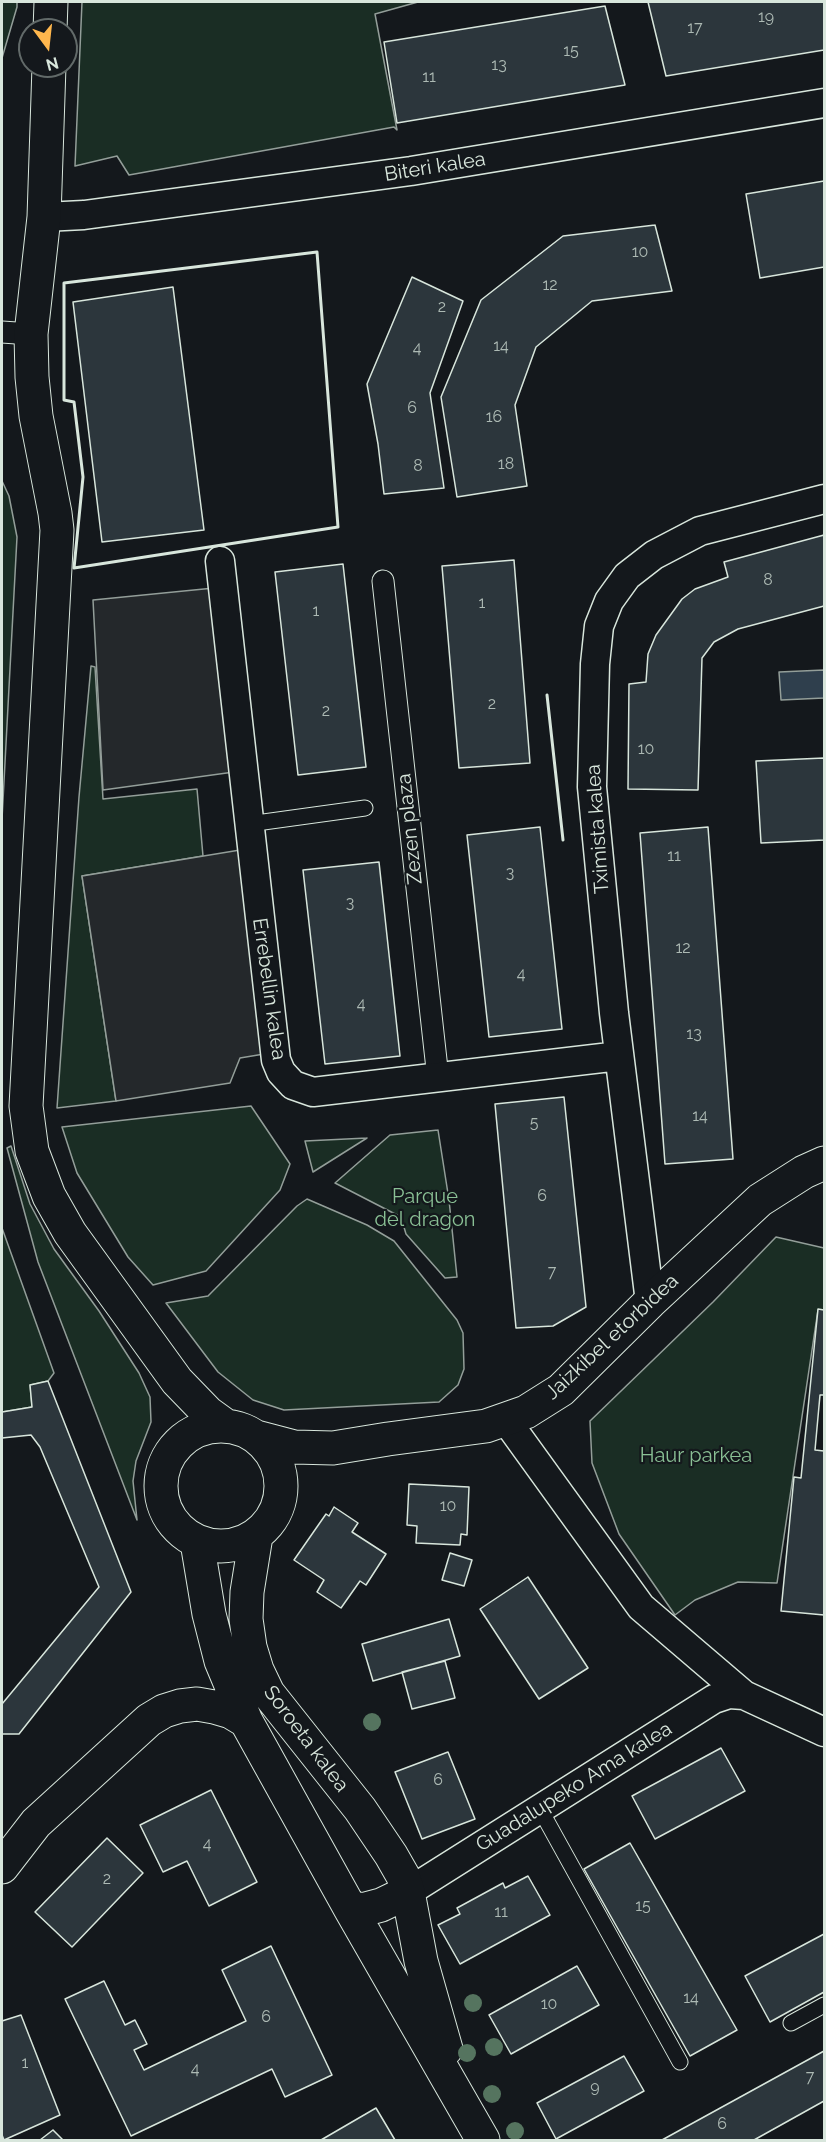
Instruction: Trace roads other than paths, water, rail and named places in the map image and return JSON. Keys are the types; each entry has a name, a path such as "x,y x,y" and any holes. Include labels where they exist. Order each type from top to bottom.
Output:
{"street":[{"path":"50,18 51,2"},
{"path":"49,78 44,218 16,333 36,416 57,530 26,1106 32,1151 49,1196 70,1233 164,1363 192,1398 268,1448 276,1461 282,1484 281,1496 272,1518 256,1536 242,1543 227,1546 212,1546 197,1542 178,1529 162,1500 160,1489 164,1466 175,1447 198,1430 212,1426 241,1431"},
{"name":"Biteri kalea","path":"44,218 84,215 411,171 825,103"},
{"name":"Tximista kalea","path":"650,1302 619,1056 592,787 595,664 599,626 609,601 627,576 654,555 700,531 825,499"},
{"name":"Errebellin kalea","path":"220,561 276,1060 281,1072 292,1085 313,1092 619,1056"},
{"name":"Zezen plaza","path":"382,581 438,1077"},
{"name":"Jaizkibel etorbidea","path":"241,1431 294,1448 333,1448 465,1430 506,1420 544,1402 561,1390 650,1302 760,1200 804,1172 825,1163"},
{"path":"164,1363 173,1405 175,1447"},
{"path":"506,1420 641,1607 744,1695 825,1732"},
{"name":"Jaizkibel etorbidea","path":"281,1496 305,1470 333,1448"},
{"name":"Soroeta kalea","path":"256,1536 247,1592 246,1619 250,1647 257,1670 268,1693 360,1809 403,1876 421,1961 439,2029 478,2131"},
{"name":"Soroeta kalea","path":"197,1542 209,1614 221,1661 246,1721 478,2131"},
{"name":"Guadalupeko Ama kalea","path":"408,1892 714,1699 729,1694 744,1695"},
{"path":"2,1867 36,1823 149,1720 164,1711 197,1704 231,1712 246,1721"},
{"path":"351,1910 381,1905 408,1892"}],"lane":[{"path":"249,824 365,808"},
{"path":"540,1809 680,2062"},
{"path":"791,2023 825,2005"}],"water":[{"path":"824,670 824,698 781,700 779,672"}],"park label":[{"name":"Parque del dragon","path":"425,1208"},
{"name":"Haur parkea","path":"696,1456"}]}
